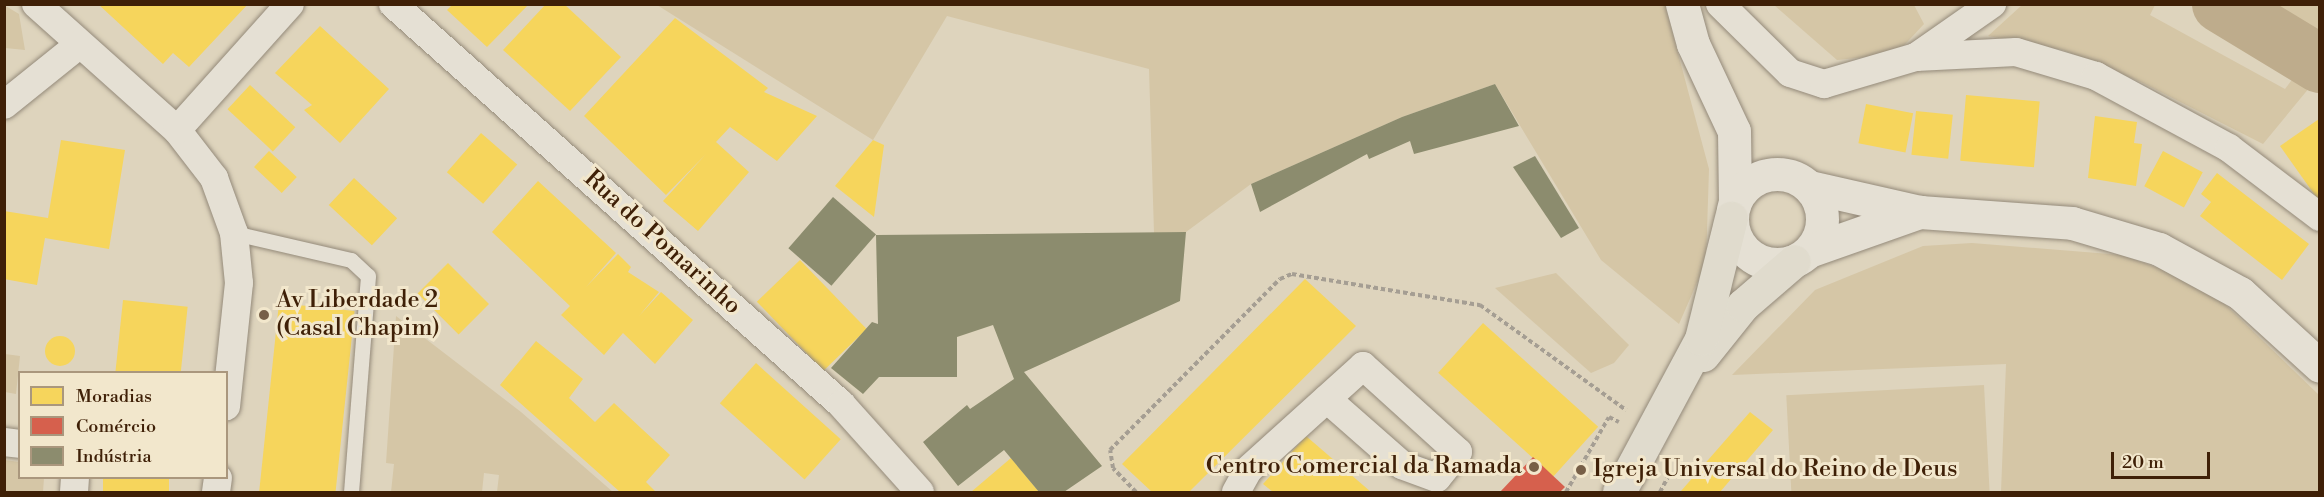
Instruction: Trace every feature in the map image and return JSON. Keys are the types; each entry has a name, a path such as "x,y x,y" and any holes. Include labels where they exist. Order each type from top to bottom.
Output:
{"main road":[{"path":"1624,492 1685,377 1713,304 1733,209 1734,131 1693,44 1682,4"},
{"path":"1685,377 1743,305 1801,256 1823,220 1803,182 1734,131"},
{"path":"1733,209 1761,176 1803,182 1920,212 2072,223 2159,249 2240,293 2319,366"},
{"path":"1733,209 1744,250 1758,261 1801,256 1920,212"},
{"path":"1619,492 1641,457"}],"street":[{"path":"36,4 177,130 214,178 234,233 239,283 228,387"},
{"path":"177,130 290,4"},
{"name":"Rua do Pomarinho","path":"393,4 841,404 920,492"},
{"path":"1720,4 1790,73 1824,84 1916,57 2016,52 2096,76 2229,148 2319,217"},
{"path":"1916,57 1992,4"},
{"path":"4,105 80,44"},
{"path":"1236,492 1248,470 1327,399"}],"lane":[{"path":"234,233 351,260 368,276 351,492"}],"path":[{"path":"1660,492 1671,472"}],"shaded area":[{"path":"4,5 19,14 25,50 5,48"},
{"path":"657,5 1665,5 1709,169 1706,262 1679,324 1601,260 1495,84 1402,117 1251,184 1186,232 1154,233 1149,69 947,16 873,140"},
{"path":"1774,5 1914,5 1924,24 1896,54 1837,60"},
{"path":"2022,5 2155,5 2150,15 2285,89 2302,66 2192,5 2319,5 2319,76 2263,144 2141,82 2063,50 1988,36"},
{"path":"1972,243 2122,255 2205,285 2319,395 2319,492 2001,492 2006,364 1732,375 1815,290 1923,246"},
{"path":"1556,273 1629,345 1614,363 1591,373 1495,288"},
{"path":"396,316 521,412 613,492 497,492 499,475 484,473 482,492 391,492 394,464 386,463"},
{"path":"5,354 20,356 16,394 5,392"},
{"path":"1984,385 1990,492 1791,492 1786,395"},
{"path":"4,460 18,462 18,479 44,479 43,492 5,492"}],"building: Moradias":[{"path":"98,4 248,4 189,67 173,53 163,64"},
{"path":"546,4 564,4 621,57 570,111 503,50"},
{"path":"452,5 528,5 487,47 447,10"},
{"path":"675,18 768,88 764,92 817,116 777,161 730,127 716,142 749,172 698,231 663,201 706,154 666,195 584,116"},
{"path":"320,26 389,89 340,143 304,110 312,105 275,73"},
{"path":"250,85 295,127 273,151 227,109"},
{"path":"1966,95 2040,101 2034,167 1960,161"},
{"path":"1866,104 1913,113 1905,152 1858,143"},
{"path":"1916,111 1953,115 1948,159 1911,155"},
{"path":"2095,116 2137,122 2134,143 2142,144 2136,186 2088,178"},
{"path":"2319,119 2319,201 2280,146"},
{"path":"481,133 517,164 483,204 447,172"},
{"path":"61,140 125,150 109,249 45,238 37,285 4,279 4,211 48,218"},
{"path":"873,140 884,145 874,217 835,186"},
{"path":"269,151 297,177 282,193 254,167"},
{"path":"2163,151 2203,172 2184,207 2144,186"},
{"path":"2217,173 2309,244 2282,280 2200,216 2211,202 2201,194"},
{"path":"354,178 397,218 372,245 329,205"},
{"path":"538,181 616,253 586,287 618,254 631,267 628,272 659,292 639,316 661,292 693,320 655,364 623,333 604,355 561,315 570,306 492,232"},
{"path":"800,260 867,329 824,371 757,302"},
{"path":"448,263 489,304 459,334 418,293"},
{"path":"1305,279 1356,326 1189,492 1152,492 1122,464"},
{"path":"123,300 188,307 181,371 116,371"},
{"path":"279,303 355,311 336,492 259,492"},
{"path":"1483,323 1598,427 1553,477 1438,373"},
{"path":"60,336 71,340 75,351 71,362 60,366 49,362 45,351 49,340"},
{"path":"536,341 583,379 569,398 595,422 614,403 670,455 646,482 656,492 620,492 500,385"},
{"path":"756,363 841,439 805,479 720,403"},
{"path":"1750,412 1773,430 1720,492 1681,491"},
{"path":"1306,436 1371,492 1273,492 1263,484"},
{"path":"1011,458 1039,492 971,492"},
{"path":"103,479 169,479 169,492 103,492"}],"building: Comércio":[{"name":"Centro Comercial da Ramada","path":"1533,457 1565,487 1560,492 1500,492"}],"building: Indústria":[{"path":"1495,84 1519,126 1414,154 1410,141 1369,159 1367,154 1260,212 1251,184 1402,117"},
{"path":"1535,156 1579,228 1561,238 1513,167"},
{"path":"833,197 876,234 831,286 788,248"},
{"path":"1186,232 1180,301 1024,372 1102,466 1064,492 1039,492 1004,450 958,486 923,442 967,405 970,409 1014,379 993,325 957,337 957,377 879,377 863,394 831,368 872,322 878,324 876,235"}],"waterway":[{"path":"2221,4 2320,64"}],"place":[{"name":"Av Liberdade 2 (Casal Chapim)","path":"264,315"},
{"name":"Centro Comercial da Ramada","path":"1534,467"},
{"name":"Igreja Universal do Reino de Deus","path":"1581,470"}]}
